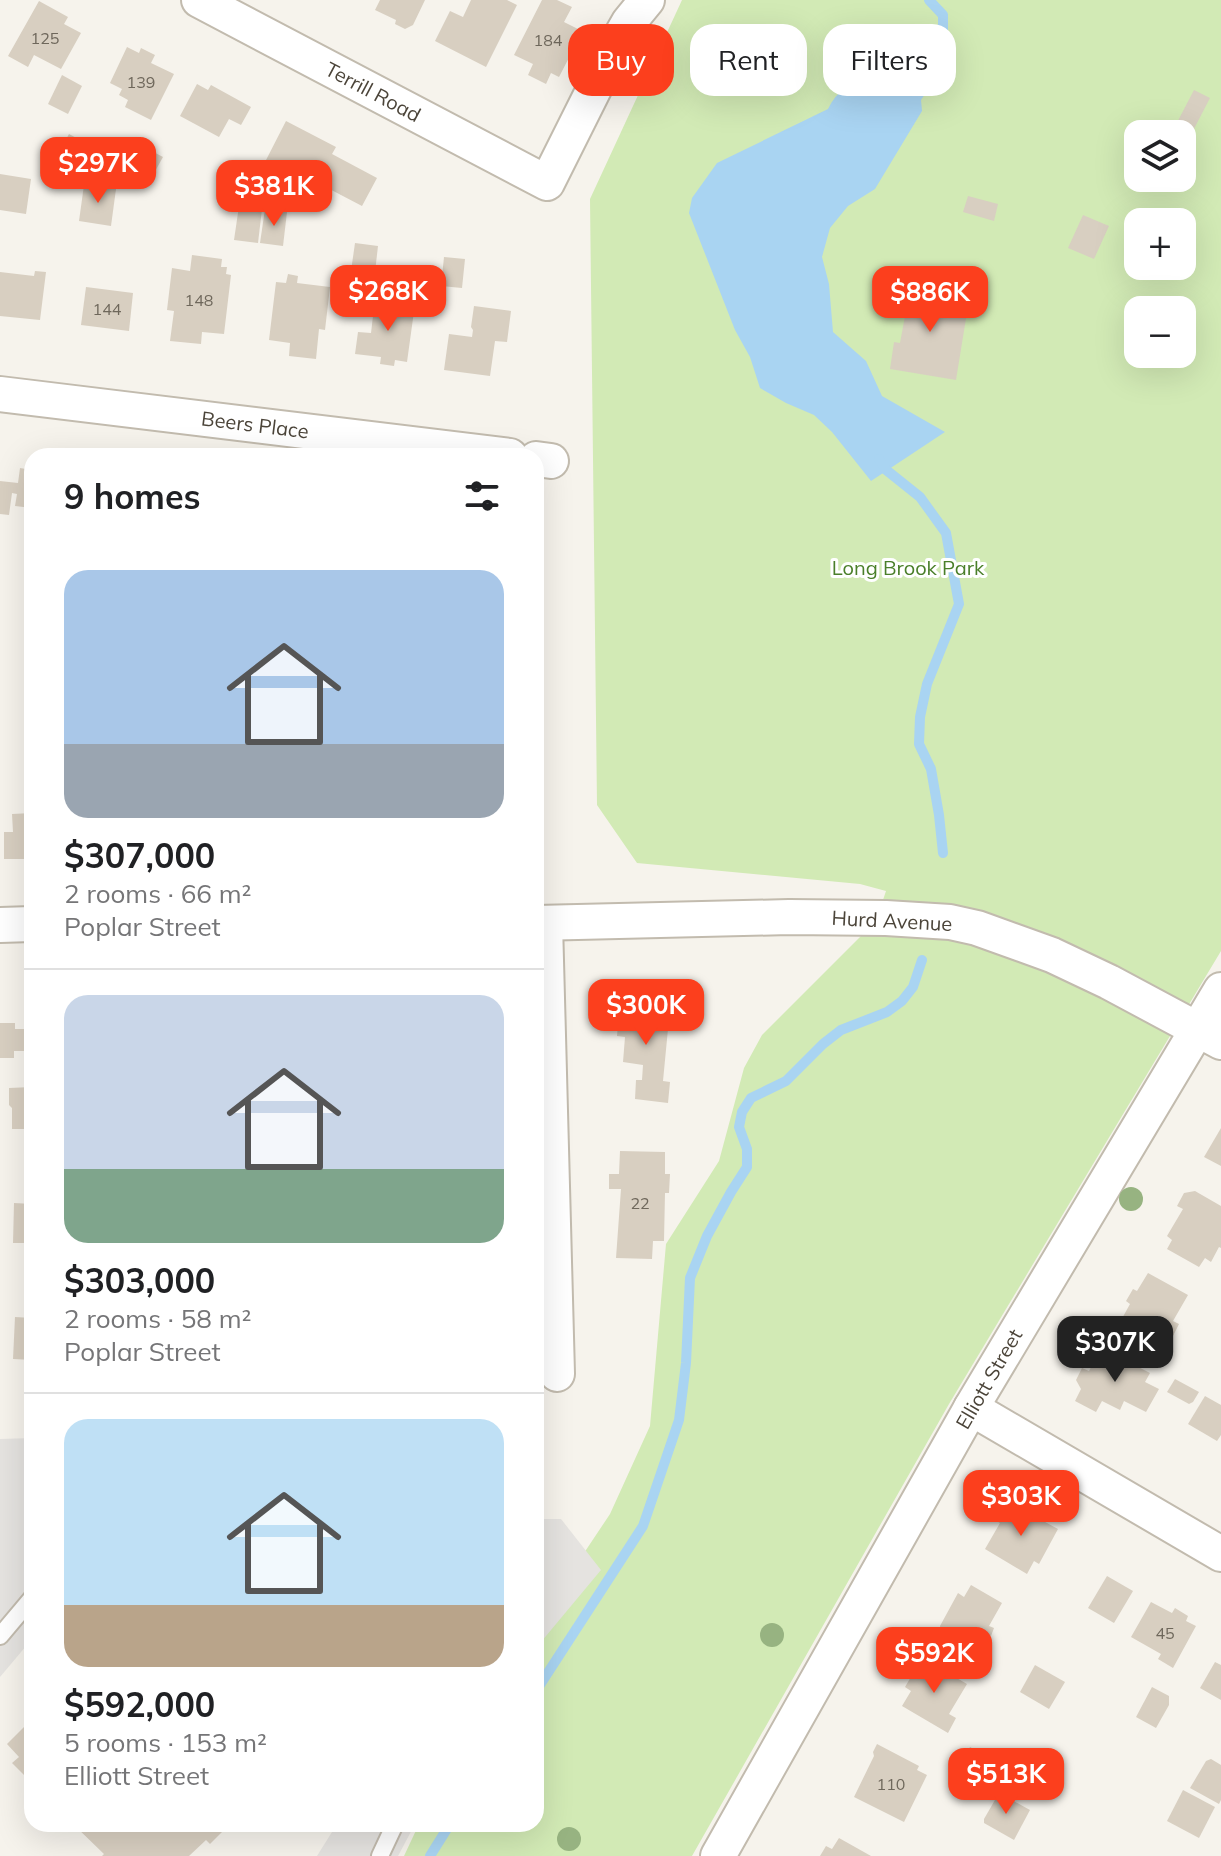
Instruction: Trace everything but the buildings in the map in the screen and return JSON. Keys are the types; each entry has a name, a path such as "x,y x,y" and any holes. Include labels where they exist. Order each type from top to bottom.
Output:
{"street":[{"name":"Terrill Road","path":"199,0 547,183 617,43 647,0"},
{"name":"Beers Place","path":"0,394 444,448"},
{"name":"Hurd Avenue","path":"544,923 789,917 950,922 977,928 1052,955 1209,1035"},
{"path":"0,925 24,924"},
{"name":"Elliott Street","path":"718,1856 971,1408 1209,1035 1221,990"},
{"path":"544,1008 557,1374"},
{"path":"971,1408 1221,1554"}],"lane":[{"path":"0,1636 24,1608"},
{"path":"380,1856 391,1832"}],"green space":[{"name":"Long Brook Park","path":"682,0 1221,0 1221,951 949,1404 692,1856 404,1856 415,1832 544,1832 544,1613 610,1514 650,1426 666,1244 719,1161 744,1068 762,1035 876,921 886,891 860,884 637,863 597,805 590,199 638,96 674,96 674,24 671,24"}],"shaded area":[{"path":"24,1438 24,1648 0,1677 0,1439"},
{"path":"544,1519 561,1519 601,1570 544,1638"},
{"path":"332,1832 411,1832 398,1856 317,1856"}],"water":[{"path":"924,96 922,111 875,189 848,206 830,228 822,257 829,284 833,332 866,361 882,396 945,432 871,481 832,432 814,415 760,388 689,213 692,198 717,163 828,109 835,97"}],"waterway":[{"path":"929,0 943,15 943,24"},
{"path":"879,459 885,469 920,497 946,533 959,604 927,684 920,717 919,744 931,769 943,853"},
{"path":"544,1679 643,1526 679,1420 686,1363 690,1278 707,1236 747,1167 747,1149 739,1127 742,1112 751,1098 786,1081 841,1030 887,1012 902,1001 913,987 922,960"},
{"path":"430,1856 445,1832"}]}
